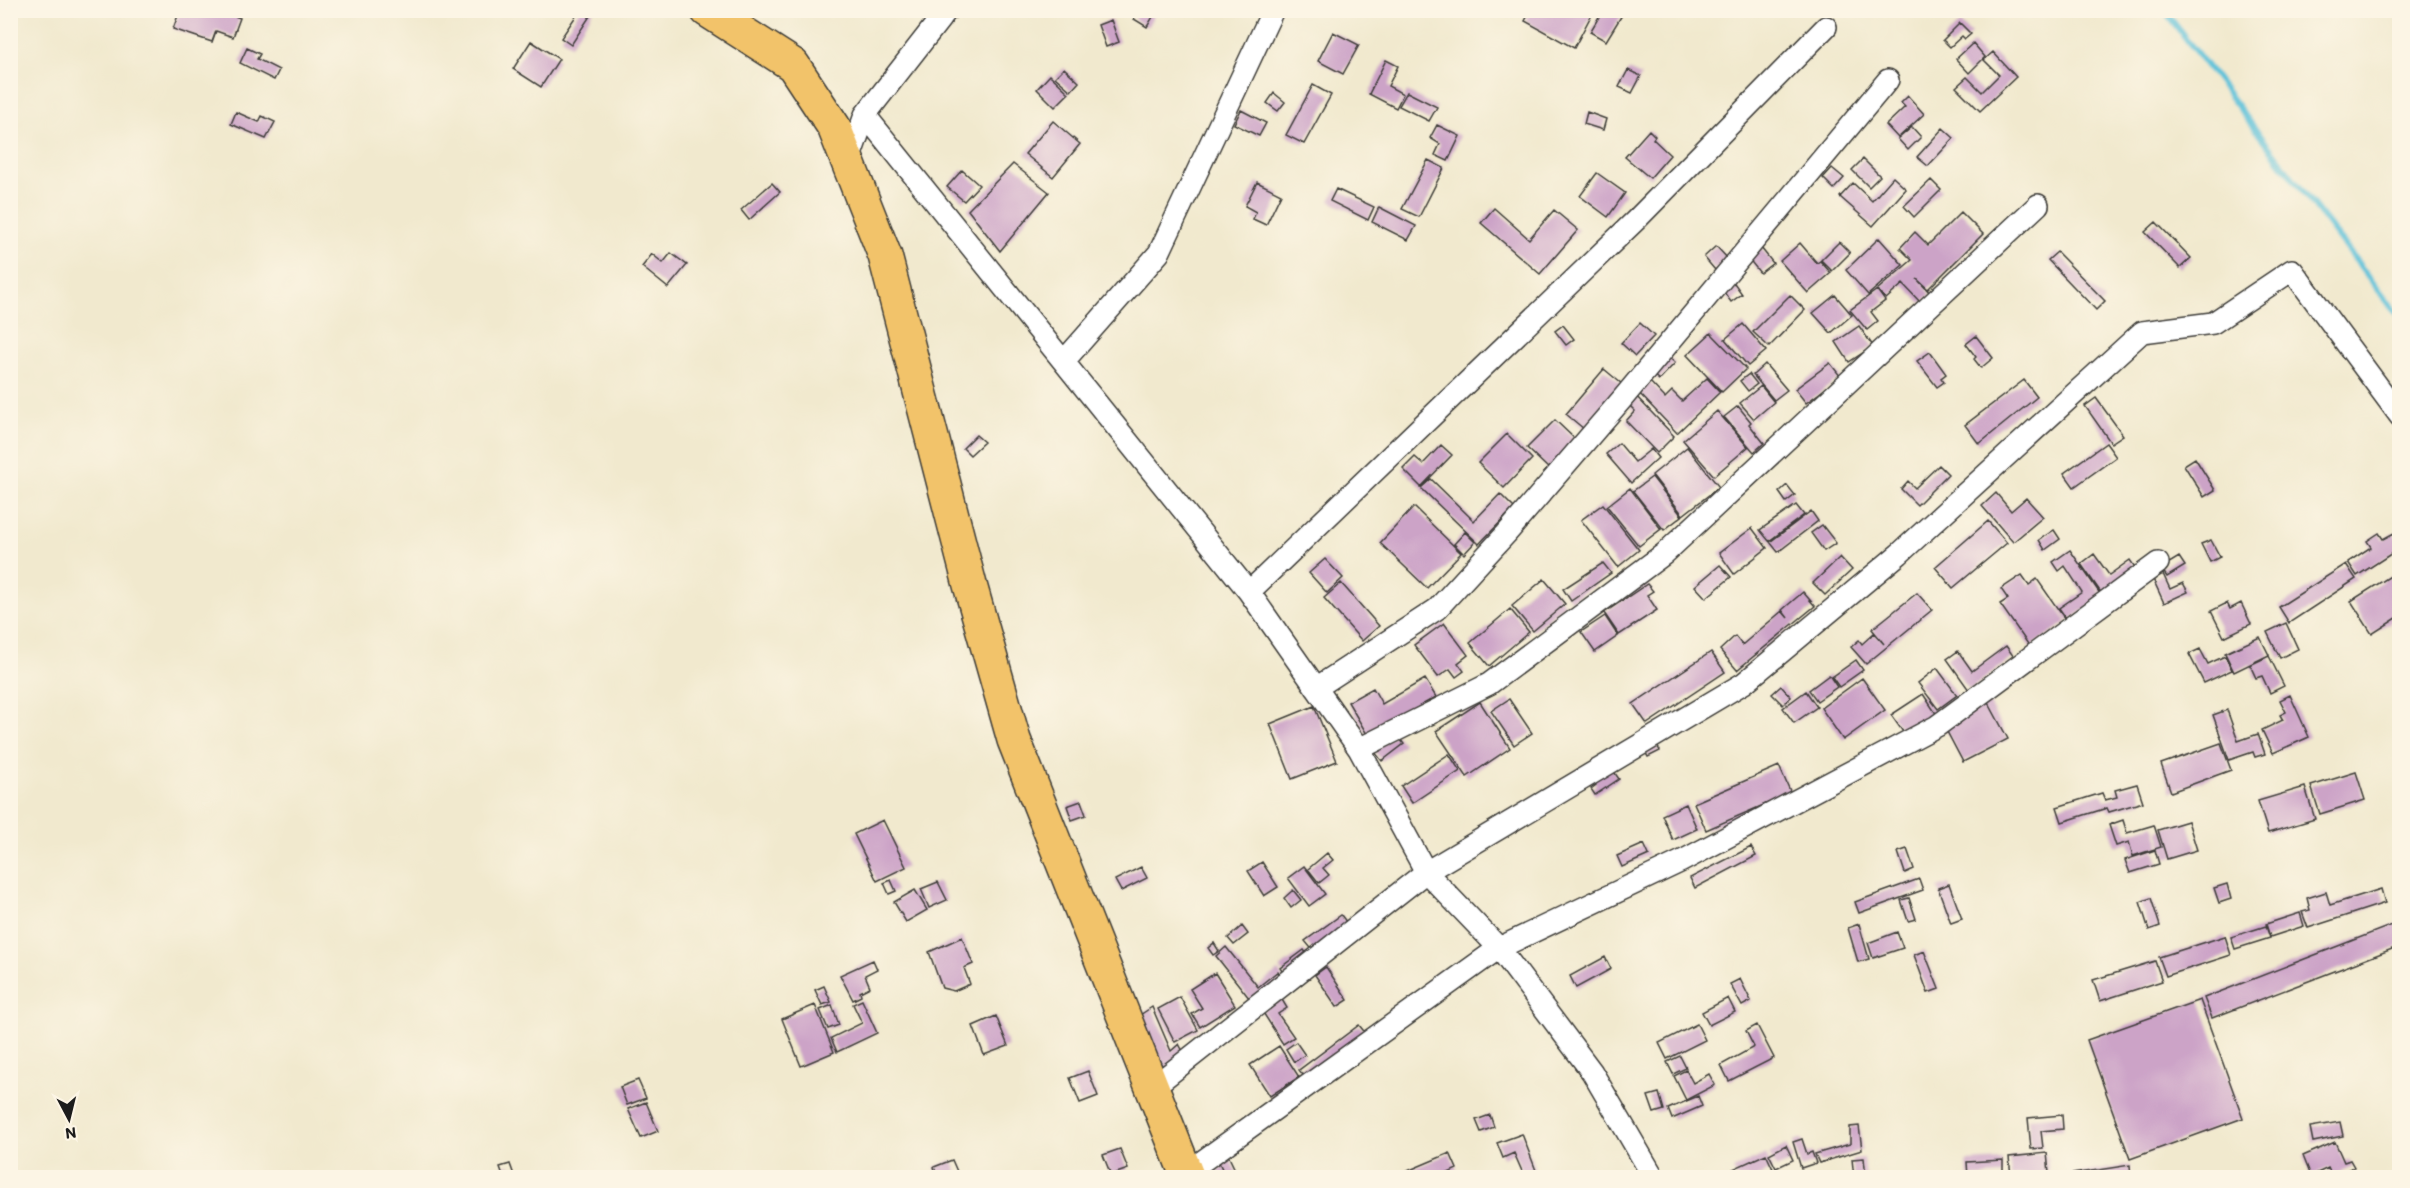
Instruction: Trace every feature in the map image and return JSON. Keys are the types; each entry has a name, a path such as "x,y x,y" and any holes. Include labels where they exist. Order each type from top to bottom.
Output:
{"highway":[{"path":"707,10 793,65 834,127 885,256 967,574 1014,740 1187,1175"}],"street":[{"path":"848,163 865,115 946,10"},
{"path":"1064,361 1159,254 1273,10"},
{"path":"1249,592 1636,219 1826,27"},
{"path":"1316,688 1437,609 1506,534 1623,398 1888,80"},
{"path":"865,115 1249,592 1359,749 1426,872 1499,948 1592,1072 1654,1178"},
{"path":"1359,749 1489,684 1664,554 2038,205"},
{"path":"1153,1087 1426,872 1744,683 1899,554 2142,332 2213,322 2292,270 2400,416"},
{"path":"1187,1175 1499,948 1682,861 1937,726 2158,562"}],"building":[{"path":"180,10 219,10 240,18 233,37 216,31 212,42 173,29"},
{"path":"580,10 594,10 571,45 561,38"},
{"path":"1139,10 1157,10 1147,27 1134,19"},
{"path":"1531,10 1594,10 1574,48 1525,21"},
{"path":"1603,10 1614,10 1622,15 1606,41 1590,32"},
{"path":"1111,20 1119,42 1106,47 1098,25"},
{"path":"1960,23 1971,34 1965,39 1962,36 1950,47 1943,40"},
{"path":"1333,32 1359,45 1343,74 1318,61"},
{"path":"531,41 559,59 541,87 513,69"},
{"path":"1973,43 1985,57 1969,73 1956,59"},
{"path":"247,48 260,54 257,59 279,70 274,80 240,63"},
{"path":"1993,52 2016,77 1980,111 1956,87 1967,77 1982,92 1999,75 1984,60"},
{"path":"1386,60 1398,66 1388,86 1403,94 1396,108 1369,94"},
{"path":"1064,68 1079,82 1071,91 1055,77"},
{"path":"1628,70 1641,76 1632,93 1619,87"},
{"path":"1050,75 1069,93 1055,107 1037,89"},
{"path":"1313,85 1331,95 1304,144 1286,135"},
{"path":"1407,92 1437,107 1429,121 1399,106"},
{"path":"1274,93 1285,102 1278,111 1267,103"},
{"path":"1908,96 1924,114 1898,138 1886,125 1905,107 1901,103"},
{"path":"1241,110 1266,123 1259,136 1234,124"},
{"path":"236,112 259,122 262,116 275,122 266,139 231,124"},
{"path":"1587,112 1606,119 1603,130 1584,124"},
{"path":"1053,121 1080,144 1053,177 1025,154"},
{"path":"1437,125 1460,136 1448,161 1435,155 1440,144 1430,138"},
{"path":"1912,127 1921,137 1908,150 1898,139"},
{"path":"1943,128 1954,138 1928,166 1917,157"},
{"path":"1649,130 1655,136 1653,139 1670,155 1650,178 1625,157"},
{"path":"1863,159 1880,176 1869,187 1852,170"},
{"path":"1428,160 1444,168 1419,217 1402,209"},
{"path":"1013,164 1049,192 1000,251 968,210"},
{"path":"1832,168 1844,178 1834,189 1823,178"},
{"path":"962,170 979,185 964,201 947,187"},
{"path":"1597,173 1625,193 1608,217 1580,196"},
{"path":"1893,177 1906,189 1873,226 1840,197 1853,183 1872,201"},
{"path":"1931,180 1941,190 1914,217 1904,206"},
{"path":"1257,182 1281,194 1266,225 1253,219 1256,212 1245,206"},
{"path":"772,183 780,192 749,220 741,210"},
{"path":"1336,189 1374,207 1368,220 1330,201"},
{"path":"1379,207 1416,226 1408,240 1372,222"},
{"path":"1494,208 1529,239 1554,210 1578,230 1540,274 1481,223"},
{"path":"1961,212 1983,234 1928,289 1917,279 1931,294 1921,303 1903,284 1886,299 1877,290 1912,260 1900,248 1915,232 1928,245"},
{"path":"2156,222 2191,258 2180,268 2145,232"},
{"path":"1879,238 1903,265 1868,295 1846,270"},
{"path":"1839,242 1850,253 1832,271 1821,260"},
{"path":"1800,243 1817,263 1820,261 1831,273 1808,293 1780,261"},
{"path":"1716,246 1728,259 1715,270 1704,257"},
{"path":"1761,248 1773,263 1760,273 1748,258"},
{"path":"2057,252 2105,301 2096,310 2048,260"},
{"path":"671,253 687,265 668,288 642,267 652,254 663,263"},
{"path":"1732,280 1742,294 1731,302 1721,288"},
{"path":"1877,290 1885,301 1871,312 1878,321 1867,330 1850,310"},
{"path":"1790,295 1805,310 1769,347 1753,332"},
{"path":"1835,295 1852,315 1831,333 1813,313"},
{"path":"1640,323 1654,336 1635,356 1621,343"},
{"path":"1743,324 1766,351 1748,366 1725,339"},
{"path":"1563,325 1574,339 1566,345 1555,331"},
{"path":"1859,326 1873,346 1849,362 1836,342"},
{"path":"1711,333 1746,369 1722,392 1687,355"},
{"path":"1976,336 1993,358 1981,368 1966,344"},
{"path":"1930,352 1946,374 1941,378 1944,382 1937,387 1917,361"},
{"path":"1664,353 1675,363 1659,380 1649,371"},
{"path":"1830,363 1841,377 1806,403 1795,389"},
{"path":"1765,364 1787,390 1774,400 1753,375"},
{"path":"1604,369 1622,384 1584,429 1566,414"},
{"path":"1749,374 1757,384 1748,391 1740,381"},
{"path":"1707,378 1720,392 1677,433 1639,393 1650,382 1665,398 1672,391 1682,401"},
{"path":"2024,380 2037,397 1979,444 1965,425"},
{"path":"1761,386 1774,402 1754,419 1740,403"},
{"path":"1634,394 1674,436 1657,453 1626,421 1635,411 1626,402"},
{"path":"2096,398 2123,435 2111,443 2085,406"},
{"path":"1738,406 1764,443 1754,452 1724,417"},
{"path":"1717,411 1748,447 1714,476 1683,440"},
{"path":"1555,420 1577,441 1549,469 1527,448"},
{"path":"1507,434 1532,459 1504,488 1478,463"},
{"path":"976,435 984,442 970,455 963,448"},
{"path":"1619,443 1635,462 1651,449 1658,458 1631,483 1606,454"},
{"path":"2106,443 2116,457 2074,487 2064,473"},
{"path":"1441,445 1452,455 1421,487 1403,469 1415,457 1423,464"},
{"path":"1687,447 1719,487 1683,515 1652,475"},
{"path":"2195,458 2215,490 2204,497 2184,465"},
{"path":"1939,465 1948,474 1917,505 1901,489 1908,481 1915,488"},
{"path":"1652,477 1682,516 1664,530 1633,491"},
{"path":"1431,479 1474,521 1500,494 1514,508 1479,544 1421,488"},
{"path":"1787,485 1795,495 1786,502 1779,492"},
{"path":"1630,488 1661,529 1639,546 1607,506"},
{"path":"1996,493 2011,511 2026,498 2043,517 2013,542 1982,506"},
{"path":"1603,504 1639,550 1618,567 1581,520"},
{"path":"1796,505 1804,515 1769,541 1760,530"},
{"path":"1414,507 1461,553 1427,588 1380,543"},
{"path":"1811,511 1818,521 1778,552 1770,542"},
{"path":"1988,521 2007,543 1953,588 1935,567"},
{"path":"1822,525 1836,543 1824,551 1811,533"},
{"path":"1752,528 1767,548 1734,574 1719,553"},
{"path":"2054,530 2060,539 2045,550 2039,540"},
{"path":"1465,532 1475,542 1464,554 1454,544"},
{"path":"2379,533 2383,539 2394,533 2400,542 2400,548 2357,576 2348,562 2371,547 2367,541"},
{"path":"2211,540 2220,557 2210,562 2201,544"},
{"path":"2070,550 2103,598 2068,621 2059,608 2082,592 2065,566 2059,571 2053,562"},
{"path":"2094,554 2109,575 2130,560 2139,573 2104,597 2081,564"},
{"path":"1840,557 1852,570 1825,595 1813,583"},
{"path":"2179,557 2185,566 2167,577 2161,568"},
{"path":"1325,559 1343,578 1327,593 1309,573"},
{"path":"1603,563 1611,573 1571,601 1563,589"},
{"path":"2346,564 2356,579 2289,623 2279,607"},
{"path":"1720,565 1731,577 1706,598 1695,586"},
{"path":"2163,574 2170,589 2183,583 2188,592 2164,603 2153,579"},
{"path":"2022,575 2029,585 2037,579 2067,622 2030,647 2000,604 2008,599 2001,589"},
{"path":"2392,575 2400,587 2400,616 2372,634 2351,601"},
{"path":"1544,579 1565,604 1533,631 1512,606"},
{"path":"1341,583 1379,626 1362,641 1324,598"},
{"path":"1647,584 1653,591 1647,595 1657,610 1619,635 1604,613"},
{"path":"1803,592 1815,606 1737,670 1720,650 1735,636 1742,645 1782,611 1788,618 1782,610"},
{"path":"1917,593 1932,610 1866,664 1851,647 1859,640 1862,644 1874,633 1884,644 1872,629"},
{"path":"2227,603 2230,609 2241,603 2251,624 2224,637 2211,611"},
{"path":"1510,609 1529,632 1489,666 1470,643"},
{"path":"1605,616 1618,636 1595,652 1581,632"},
{"path":"1444,623 1468,655 1458,663 1464,671 1456,677 1450,669 1438,677 1414,645"},
{"path":"2286,623 2298,649 2280,658 2267,632"},
{"path":"2260,637 2269,655 2234,672 2225,653"},
{"path":"2006,646 2014,657 1969,690 1947,659 1958,651 1972,671"},
{"path":"2200,649 2208,664 2225,656 2232,670 2204,683 2189,654"},
{"path":"1711,652 1725,672 1647,724 1633,704"},
{"path":"2269,656 2284,686 2270,693 2262,676 2256,678 2250,665"},
{"path":"1856,660 1863,670 1839,687 1832,677"},
{"path":"1937,668 1957,695 1938,709 1918,683"},
{"path":"1829,675 1837,687 1817,701 1809,690"},
{"path":"1862,678 1885,710 1843,740 1821,708"},
{"path":"1425,679 1436,697 1368,736 1348,702 1373,688 1382,704"},
{"path":"1781,686 1791,697 1783,705 1772,694"},
{"path":"1806,691 1817,707 1794,723 1783,708"},
{"path":"1923,694 1939,718 1908,739 1891,715"},
{"path":"2290,695 2309,737 2273,753 2262,730 2283,720 2280,715 2286,712 2280,700"},
{"path":"1986,698 2008,739 1963,762 1944,726"},
{"path":"1509,699 1532,733 1514,745 1491,711"},
{"path":"1480,702 1510,748 1467,777 1436,731"},
{"path":"1314,706 1337,761 1292,779 1270,724"},
{"path":"2227,710 2238,741 2258,734 2265,754 2255,757 2253,752 2229,760 2213,715"},
{"path":"1396,734 1404,744 1382,761 1374,751"},
{"path":"1654,740 1660,751 1648,757 1642,746"},
{"path":"2221,743 2231,770 2171,792 2161,764"},
{"path":"1449,754 1460,771 1412,803 1401,786"},
{"path":"1610,766 1619,779 1595,795 1591,789 1596,785 1592,778"},
{"path":"1779,766 1791,793 1706,830 1694,803"},
{"path":"2356,772 2365,800 2320,814 2311,786"},
{"path":"2137,784 2143,802 2109,812 2107,808 2062,822 2057,807 2102,793 2105,800 2117,797 2115,790"},
{"path":"2305,787 2315,819 2268,833 2258,801"},
{"path":"1081,801 1086,815 1072,820 1067,806"},
{"path":"1686,804 1697,829 1673,840 1662,815"},
{"path":"883,820 906,867 877,881 854,834"},
{"path":"2123,820 2127,833 2154,825 2161,847 2133,856 2129,842 2116,846 2109,825"},
{"path":"2188,821 2197,850 2167,859 2158,830"},
{"path":"1644,844 1649,855 1622,867 1617,856"},
{"path":"1751,847 1756,856 1695,888 1690,878"},
{"path":"1907,849 1914,869 1905,873 1898,852"},
{"path":"2155,850 2159,864 2130,873 2125,860"},
{"path":"1327,853 1333,860 1323,868 1329,875 1319,883 1308,869"},
{"path":"1262,862 1278,887 1264,896 1248,871"},
{"path":"1304,866 1325,894 1309,906 1288,878"},
{"path":"1141,867 1147,878 1121,891 1115,880"},
{"path":"1919,879 1923,890 1859,913 1855,902"},
{"path":"891,880 896,891 889,894 884,883"},
{"path":"938,882 947,900 929,908 921,889"},
{"path":"1949,884 1962,919 1951,923 1938,888"},
{"path":"2227,884 2231,899 2219,903 2214,888"},
{"path":"2381,889 2385,903 2308,928 2302,912 2310,910 2307,898 2326,892 2330,905"},
{"path":"915,890 927,910 906,922 894,902"},
{"path":"1293,890 1301,900 1291,908 1284,898"},
{"path":"1909,898 1916,919 1908,921 1901,900"},
{"path":"2151,898 2160,926 2149,930 2140,902"},
{"path":"2300,913 2304,926 2270,937 2266,924"},
{"path":"1341,915 1350,927 1315,953 1305,941"},
{"path":"2400,922 2400,946 2212,1018 2204,998"},
{"path":"1859,924 1869,959 1858,962 1848,928"},
{"path":"1242,926 1248,934 1234,945 1228,938"},
{"path":"2266,926 2270,938 2235,949 2231,937"},
{"path":"1897,932 1903,948 1873,958 1868,943"},
{"path":"2225,936 2231,955 2166,976 2159,957"},
{"path":"962,937 973,964 964,968 970,984 954,991 942,988 929,952"},
{"path":"1214,943 1219,951 1213,955 1208,948"},
{"path":"1226,947 1258,987 1278,971 1283,978 1253,1003 1216,956"},
{"path":"1304,950 1311,959 1286,977 1280,968"},
{"path":"1924,951 1939,989 1928,993 1914,955"},
{"path":"1605,957 1611,969 1576,988 1570,976"},
{"path":"873,960 877,969 865,975 870,987 860,992 861,996 853,1000 840,975"},
{"path":"2155,961 2162,981 2100,1001 2093,980"},
{"path":"1326,967 1348,1000 1337,1007 1315,975"},
{"path":"1215,973 1235,1005 1200,1027 1192,1014 1202,1008 1190,989"},
{"path":"1740,979 1751,1001 1742,1006 1730,984"},
{"path":"824,986 831,1002 822,1005 815,990"},
{"path":"1180,997 1198,1030 1175,1042 1158,1009"},
{"path":"1281,998 1287,1008 1278,1014 1294,1037 1283,1044 1262,1011"},
{"path":"1728,998 1735,1012 1709,1025 1702,1012"},
{"path":"862,1000 877,1033 837,1052 831,1038 862,1023 853,1004"},
{"path":"2200,1000 2243,1118 2130,1159 2087,1040"},
{"path":"815,1005 834,1052 801,1066 782,1019"},
{"path":"832,1005 839,1025 828,1029 820,1010"},
{"path":"1152,1007 1171,1051 1179,1044 1186,1057 1162,1073 1137,1017"},
{"path":"996,1016 1008,1046 984,1055 973,1026"},
{"path":"1697,1024 1705,1040 1667,1059 1659,1043"},
{"path":"1359,1025 1367,1035 1307,1080 1299,1070"},
{"path":"1757,1025 1774,1058 1729,1081 1721,1065 1754,1047 1746,1031"},
{"path":"1296,1042 1305,1055 1294,1062 1286,1049"},
{"path":"1279,1046 1299,1077 1270,1096 1250,1065"},
{"path":"1680,1056 1686,1068 1673,1074 1667,1062"},
{"path":"1686,1070 1693,1083 1709,1074 1715,1085 1686,1100 1674,1076"},
{"path":"1088,1071 1098,1096 1080,1103 1070,1078"},
{"path":"638,1080 646,1098 627,1105 620,1087"},
{"path":"1659,1093 1664,1110 1654,1113 1648,1096"},
{"path":"1698,1096 1702,1106 1672,1119 1668,1109"},
{"path":"646,1102 658,1131 641,1138 628,1109"},
{"path":"1490,1115 1494,1127 1481,1132 1476,1120"},
{"path":"2062,1115 2063,1129 2041,1131 2043,1148 2031,1149 2028,1118"},
{"path":"2340,1122 2343,1136 2313,1142 2310,1127"},
{"path":"1859,1126 1862,1150 1819,1163 1815,1154 1850,1144 1850,1127"},
{"path":"1522,1134 1537,1173 1525,1178 1514,1153 1503,1158 1497,1143"},
{"path":"1802,1139 1807,1154 1812,1152 1816,1163 1801,1168 1793,1142"},
{"path":"2335,1142 2344,1162 2350,1160 2354,1167 2332,1176 2328,1168 2311,1176 2303,1156"},
{"path":"1786,1145 1793,1160 1776,1168 1769,1154"},
{"path":"1120,1149 1128,1169 1111,1175 1103,1155"},
{"path":"1450,1153 1457,1169 1438,1178 1391,1178"},
{"path":"2047,1153 2049,1173 2011,1176 2009,1157"},
{"path":"1766,1154 1773,1169 1755,1178 1737,1178 1733,1169"},
{"path":"1228,1155 1239,1178 1206,1178 1222,1169 1218,1160"},
{"path":"1864,1158 1866,1178 1854,1178 1852,1159"},
{"path":"952,1160 959,1176 938,1178 934,1167"},
{"path":"2003,1160 2003,1175 1968,1177 1967,1162"},
{"path":"510,1164 515,1178 504,1178 500,1167"},
{"path":"2130,1165 2131,1178 2066,1178 2066,1175"}],"waterway":[{"path":"2164,10 2400,318"}]}
